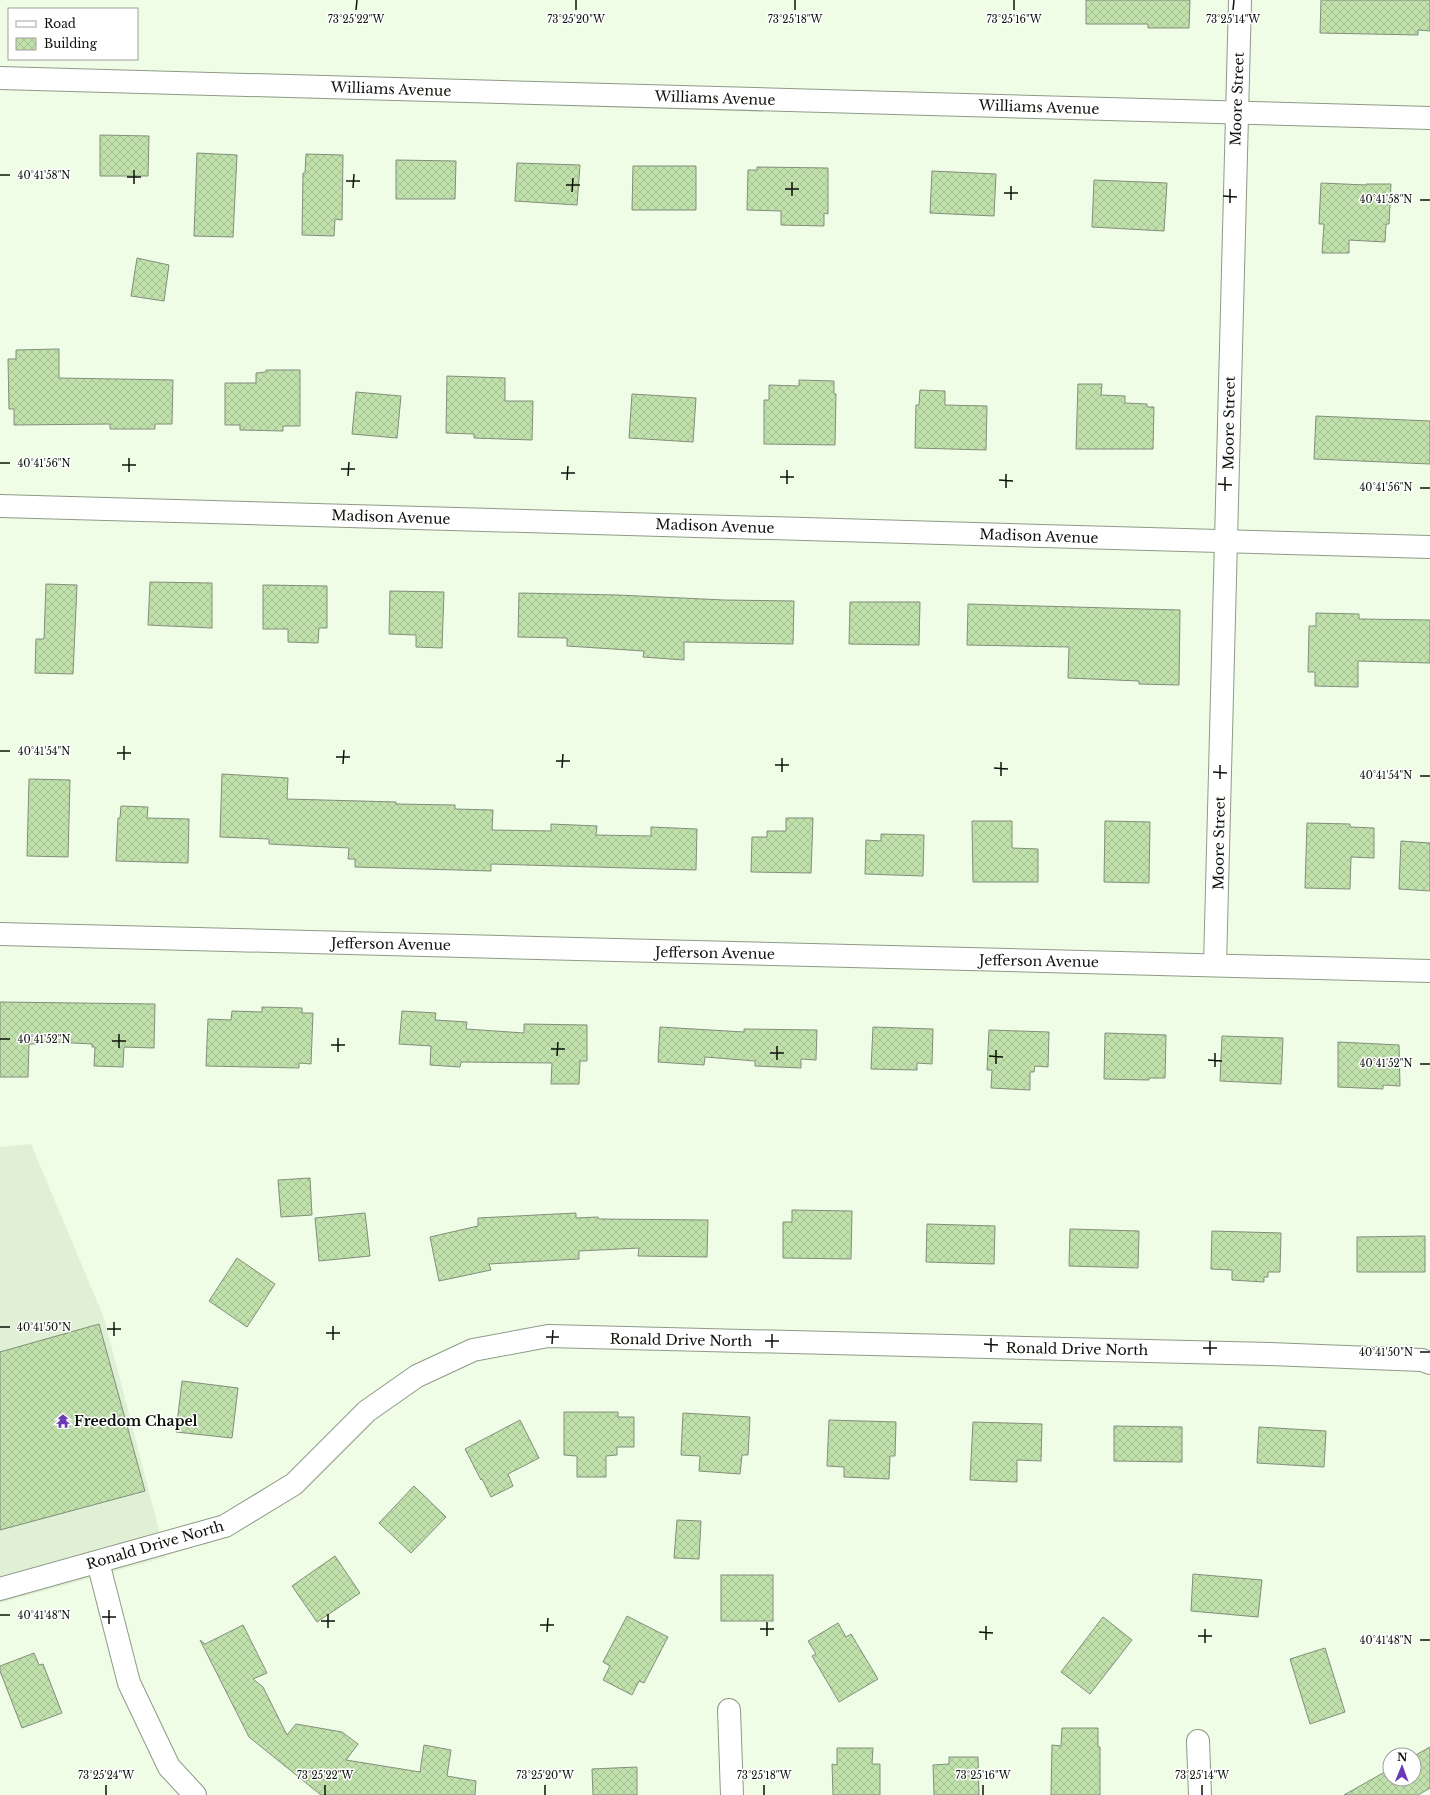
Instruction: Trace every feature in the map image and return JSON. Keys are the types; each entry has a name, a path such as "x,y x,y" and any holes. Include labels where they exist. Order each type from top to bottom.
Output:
{"street":[{"name":"Moore Street","path":"1215,965 1240,0"},
{"name":"Williams Avenue","path":"0,78 1430,118"},
{"name":"Madison Avenue","path":"0,506 1430,548"},
{"name":"Jefferson Avenue","path":"0,934 1430,971"},
{"name":"Ronald Drive North","path":"0,1589 225,1526 294,1484 367,1410 417,1376 473,1350 548,1336 1269,1354 1422,1360 1430,1363"},
{"path":"98,1562 129,1683 169,1767 195,1795"},
{"path":"729,1710 732,1795"},
{"path":"1198,1741 1200,1795"}],"shaded area":[{"path":"31,1144 104,1318 166,1557 0,1603 0,1147"}],"building":[{"path":"1086,0 1190,0 1189,28 1148,28 1148,24 1086,24"},
{"path":"1321,0 1430,0 1430,31 1418,30 1418,35 1320,33"},
{"path":"100,135 149,136 148,176 100,176"},
{"path":"197,153 237,155 233,237 194,236"},
{"path":"306,154 343,155 342,220 335,219 334,236 302,235 303,173 305,173"},
{"path":"396,160 456,161 455,199 396,199"},
{"path":"517,163 580,165 577,205 515,201"},
{"path":"633,166 696,166 696,210 632,210"},
{"path":"757,167 828,168 828,214 824,213 824,226 781,225 781,211 747,210 748,170 757,170"},
{"path":"932,171 996,174 994,216 930,213"},
{"path":"1094,180 1167,183 1164,231 1092,227"},
{"path":"1321,183 1366,185 1391,184 1389,224 1386,224 1385,242 1349,240 1349,253 1322,253 1324,224 1319,224"},
{"path":"137,258 169,265 164,301 131,296"},
{"path":"59,349 59,378 173,380 172,424 155,424 155,429 110,429 110,424 14,425 14,409 9,409 8,359 16,359 16,350"},
{"path":"266,370 300,370 300,426 283,426 283,431 240,430 240,425 225,425 225,383 256,383 256,373 266,372"},
{"path":"447,376 505,378 505,401 533,401 532,440 474,438 474,434 446,433"},
{"path":"799,380 834,381 834,394 836,394 835,445 764,444 764,400 769,400 769,385 799,386"},
{"path":"1078,384 1102,384 1101,395 1125,396 1125,403 1147,404 1147,407 1154,407 1153,449 1076,449"},
{"path":"920,390 945,391 945,405 987,406 986,450 915,448 916,405 919,405"},
{"path":"356,392 401,396 397,438 352,434"},
{"path":"632,394 696,398 693,442 629,438"},
{"path":"1316,416 1430,421 1430,464 1314,459"},
{"path":"150,582 212,583 212,628 148,625"},
{"path":"46,584 77,585 73,674 35,673 36,639 44,639"},
{"path":"263,585 327,586 327,628 319,628 318,643 288,642 288,629 263,629"},
{"path":"390,591 444,592 442,648 416,647 416,635 389,634"},
{"path":"519,593 794,601 793,644 684,642 684,660 643,657 644,651 567,646 567,638 518,637"},
{"path":"850,602 920,602 919,645 849,644"},
{"path":"968,604 1180,610 1179,685 1139,684 1139,681 1068,678 1069,647 967,645"},
{"path":"1316,613 1359,614 1359,619 1430,620 1430,663 1358,661 1358,687 1315,686 1315,672 1308,672 1309,626 1316,626"},
{"path":"222,774 288,778 287,799 455,805 455,809 493,810 492,830 551,831 551,824 597,826 596,835 651,836 651,827 697,829 696,870 491,864 491,871 355,867 355,859 348,859 349,848 269,844 269,839 220,837"},
{"path":"29,779 70,780 68,857 27,856"},
{"path":"121,806 148,807 147,818 189,819 188,863 116,861 118,818 120,818"},
{"path":"786,818 813,818 811,873 751,872 752,837 767,837 767,831 786,831"},
{"path":"972,821 1012,821 1012,848 1038,849 1038,882 973,882"},
{"path":"1105,821 1150,822 1149,883 1104,882"},
{"path":"1307,823 1350,824 1350,827 1374,828 1374,858 1351,857 1350,889 1305,888"},
{"path":"881,834 924,835 923,876 865,874 866,840 881,841"},
{"path":"1401,841 1430,843 1430,891 1399,889"},
{"path":"0,1002 155,1004 154,1048 124,1047 123,1067 94,1066 95,1047 92,1047 92,1044 36,1041 36,1044 29,1044 28,1077 0,1077"},
{"path":"262,1007 302,1008 302,1013 313,1013 311,1064 299,1063 299,1068 206,1066 208,1019 231,1020 232,1011 262,1012"},
{"path":"402,1011 436,1013 435,1020 467,1022 466,1029 524,1033 524,1024 587,1025 587,1061 580,1061 579,1084 551,1084 552,1063 461,1062 460,1067 430,1065 431,1046 399,1044"},
{"path":"660,1027 744,1032 744,1029 817,1030 816,1060 801,1059 801,1068 755,1066 755,1061 705,1057 704,1065 658,1062"},
{"path":"873,1027 933,1029 932,1064 917,1063 917,1070 871,1069"},
{"path":"989,1030 1049,1032 1048,1067 1035,1066 1034,1072 1030,1072 1030,1090 991,1088 992,1070 987,1070"},
{"path":"1105,1033 1166,1035 1165,1078 1149,1078 1149,1080 1104,1079"},
{"path":"1222,1036 1283,1038 1281,1084 1220,1081"},
{"path":"1338,1042 1399,1045 1400,1086 1383,1085 1383,1089 1338,1087"},
{"path":"310,1178 312,1215 281,1217 278,1180"},
{"path":"792,1210 852,1211 851,1259 783,1258 783,1222 792,1222"},
{"path":"365,1213 370,1256 319,1261 315,1218"},
{"path":"576,1213 576,1218 598,1217 599,1219 708,1220 707,1257 638,1256 639,1248 579,1251 579,1259 489,1264 491,1270 439,1281 430,1237 478,1226 478,1218"},
{"path":"927,1224 995,1226 994,1264 926,1262"},
{"path":"1070,1229 1139,1231 1138,1268 1069,1266"},
{"path":"1212,1231 1281,1233 1280,1272 1268,1272 1268,1277 1264,1277 1264,1282 1232,1280 1232,1270 1211,1269"},
{"path":"1425,1236 1425,1272 1357,1272 1357,1237"},
{"path":"237,1258 275,1284 247,1327 209,1301"},
{"name":"Freedom Chapel","path":"99,1324 145,1491 0,1530 0,1352"},
{"path":"182,1381 238,1388 232,1438 176,1432"},
{"path":"564,1412 618,1412 618,1417 634,1417 634,1447 617,1447 617,1455 606,1456 606,1477 577,1477 577,1456 564,1455"},
{"path":"683,1413 750,1417 748,1455 742,1455 740,1474 699,1471 700,1456 681,1455"},
{"path":"520,1420 539,1458 508,1474 513,1486 491,1497 465,1449"},
{"path":"829,1420 896,1422 895,1456 890,1456 889,1479 844,1477 844,1467 827,1466"},
{"path":"973,1422 1042,1424 1041,1461 1017,1460 1017,1482 970,1480"},
{"path":"1114,1426 1182,1427 1182,1462 1114,1461"},
{"path":"1259,1427 1326,1431 1324,1467 1257,1463"},
{"path":"414,1486 446,1517 411,1553 379,1523"},
{"path":"677,1520 701,1521 699,1559 674,1558"},
{"path":"335,1556 360,1593 317,1622 292,1586"},
{"path":"1193,1574 1262,1580 1258,1617 1191,1611"},
{"path":"721,1575 773,1575 773,1621 721,1621"},
{"path":"627,1616 668,1637 644,1683 639,1681 632,1695 603,1680 610,1666 603,1662"},
{"path":"1103,1617 1132,1640 1090,1694 1061,1672"},
{"path":"838,1623 846,1637 851,1634 878,1679 839,1702 812,1656 816,1654 808,1641"},
{"path":"243,1625 267,1673 253,1679 263,1687 287,1735 296,1724 342,1732 358,1744 346,1760 420,1772 424,1745 451,1750 447,1776 476,1781 475,1795 321,1795 249,1737 200,1640 205,1644"},
{"path":"1325,1648 1345,1712 1310,1724 1290,1659"},
{"path":"34,1653 39,1665 43,1664 62,1713 22,1728 0,1671 0,1666"},
{"path":"1062,1728 1098,1728 1098,1747 1100,1747 1100,1795 1051,1795 1052,1745 1061,1746"},
{"path":"1430,1747 1430,1788 1418,1795 1344,1795 1382,1774 1382,1787 1422,1787 1422,1752"},
{"path":"837,1748 873,1748 872,1764 880,1764 880,1795 833,1795 832,1764 837,1765"},
{"path":"949,1757 978,1757 979,1795 934,1795 933,1765 949,1764"},
{"path":"637,1767 637,1795 593,1795 592,1769"}],"place":[{"name":"Freedom Chapel","path":"63,1421"}]}
